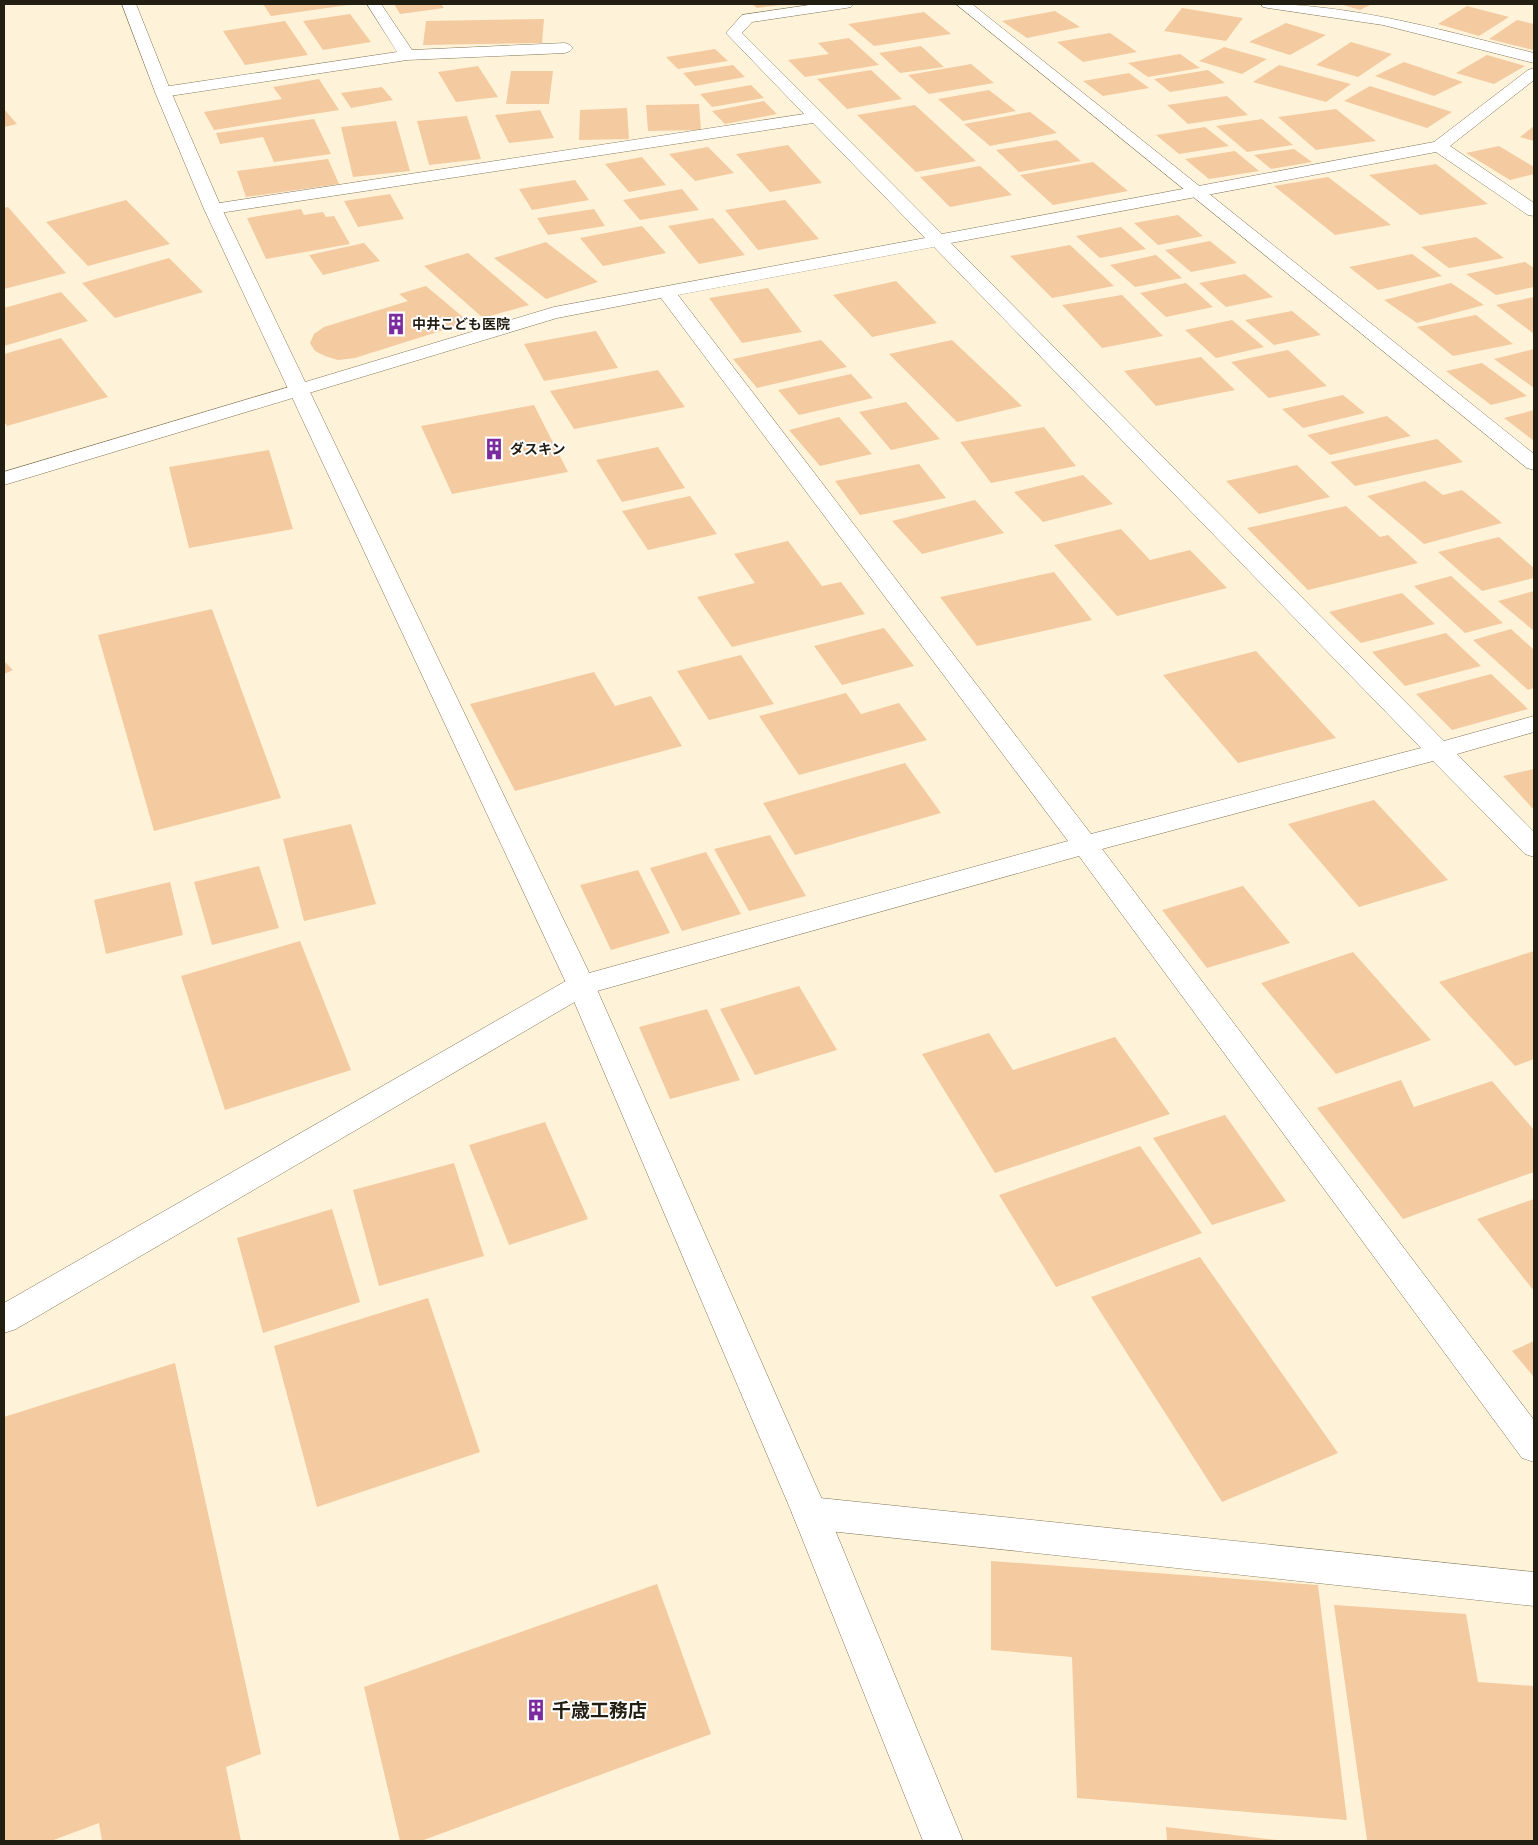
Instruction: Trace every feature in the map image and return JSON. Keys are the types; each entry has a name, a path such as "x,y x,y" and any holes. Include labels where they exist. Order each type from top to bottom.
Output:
{"street":[{"path":"129,4 163,92 214,209 581,985 810,1513 943,1841"},
{"path":"374,4 407,55"},
{"path":"846,4 746,18 734,33 1534,848"},
{"path":"963,4 1534,464"},
{"path":"1268,4 1383,21 1534,58"},
{"path":"163,92 407,55 565,48"},
{"path":"4,479 554,313 667,293 938,239 1439,146 1534,73"},
{"path":"214,209 816,117"},
{"path":"1439,146 1534,211"},
{"path":"667,293 1084,845 1534,1447"},
{"path":"4,1319 581,985 1084,845 1534,724"},
{"path":"810,1513 1534,1588"}],"building":[{"path":"263,4 348,4 348,5 271,16"},
{"path":"394,4 441,4 444,8 400,14"},
{"path":"752,4 780,4 780,5 757,8"},
{"path":"1340,4 1372,4 1360,10"},
{"path":"1467,6 1509,17 1479,36 1438,24"},
{"path":"1182,8 1243,18 1226,41 1164,31"},
{"path":"1055,11 1080,27 1027,38 1002,21"},
{"path":"924,12 951,34 874,46 848,24"},
{"path":"350,14 371,42 323,50 303,21"},
{"path":"544,19 542,43 423,45 426,21"},
{"path":"1517,20 1534,24 1533,50 1489,39"},
{"path":"285,21 308,55 245,65 223,31"},
{"path":"1286,23 1326,35 1290,55 1249,42"},
{"path":"1110,33 1137,52 1083,62 1057,42"},
{"path":"849,38 879,65 805,77 788,60 829,54 818,43"},
{"path":"1351,42 1392,54 1358,77 1316,65"},
{"path":"921,46 944,67 900,73 879,53"},
{"path":"1224,47 1267,59 1242,74 1199,61"},
{"path":"715,49 728,61 678,69 666,57"},
{"path":"1180,54 1200,68 1148,77 1128,63"},
{"path":"1487,55 1525,66 1494,84 1456,73"},
{"path":"1404,62 1463,82 1434,96 1375,76"},
{"path":"971,64 994,83 929,94 908,75"},
{"path":"733,65 745,77 695,86 683,73"},
{"path":"1279,65 1351,84 1326,102 1253,82"},
{"path":"478,66 498,97 456,102 438,72"},
{"path":"871,70 902,99 847,109 817,79"},
{"path":"1208,70 1225,83 1170,92 1154,79"},
{"path":"511,71 553,71 549,104 506,104"},
{"path":"1129,73 1149,88 1103,96 1083,81"},
{"path":"319,79 339,110 214,130 204,112 282,99 273,87"},
{"path":"751,85 764,98 712,107 700,94"},
{"path":"1370,86 1452,112 1427,128 1344,101"},
{"path":"382,87 393,100 351,108 341,93"},
{"path":"989,90 1016,111 963,121 938,99"},
{"path":"1227,96 1248,115 1188,124 1167,105"},
{"path":"764,101 777,114 725,124 712,111"},
{"path":"699,104 701,130 648,131 646,105"},
{"path":"915,105 976,161 916,172 857,115"},
{"path":"627,108 629,139 579,140 580,110"},
{"path":"4,109 17,124 4,127"},
{"path":"1336,109 1376,141 1316,150 1278,117"},
{"path":"540,110 554,138 509,143 495,115"},
{"path":"1030,112 1057,133 990,146 964,124"},
{"path":"467,116 481,159 429,165 417,121"},
{"path":"314,119 331,154 274,162 263,137 220,144 216,133"},
{"path":"1262,119 1293,145 1247,152 1216,126"},
{"path":"396,121 410,171 353,177 341,127"},
{"path":"1534,126 1534,141 1520,137"},
{"path":"1205,127 1229,146 1179,154 1156,135"},
{"path":"1057,140 1081,161 1019,172 996,150"},
{"path":"788,145 822,183 770,192 736,154"},
{"path":"1499,146 1534,167 1534,174 1510,180 1466,153"},
{"path":"708,147 734,173 695,181 669,154"},
{"path":"1294,149 1312,162 1271,169 1254,155"},
{"path":"1235,151 1259,171 1209,179 1185,159"},
{"path":"642,157 666,185 629,192 605,164"},
{"path":"328,159 339,184 246,197 237,171"},
{"path":"1093,162 1128,191 1053,205 1020,175"},
{"path":"1436,164 1488,204 1420,215 1369,175"},
{"path":"980,166 1012,195 950,207 920,177"},
{"path":"1328,177 1391,225 1335,235 1274,186"},
{"path":"575,180 589,200 532,210 519,189"},
{"path":"682,189 699,210 640,220 623,200"},
{"path":"390,194 404,219 358,227 344,201"},
{"path":"126,200 170,244 88,266 46,222"},
{"path":"785,200 819,239 758,250 725,210"},
{"path":"8,207 66,273 4,289 4,208"},
{"path":"301,209 304,215 323,212 326,217 334,216 350,244 266,259 247,218"},
{"path":"594,209 605,226 548,235 537,218"},
{"path":"1178,215 1203,236 1158,245 1134,223"},
{"path":"713,218 745,255 699,264 668,226"},
{"path":"642,226 666,253 603,266 580,238"},
{"path":"1121,227 1146,249 1100,258 1076,236"},
{"path":"1476,237 1504,258 1449,268 1421,247"},
{"path":"1210,241 1237,263 1191,272 1165,250"},
{"path":"546,242 598,282 546,299 494,258"},
{"path":"364,243 380,261 323,275 309,255"},
{"path":"1070,245 1114,286 1052,298 1010,256"},
{"path":"468,253 529,305 483,318 424,266"},
{"path":"1412,254 1442,276 1378,290 1349,267"},
{"path":"1156,255 1182,278 1135,287 1110,265"},
{"path":"169,258 203,292 115,318 82,283"},
{"path":"1525,262 1534,268 1534,287 1496,295 1466,274"},
{"path":"1245,274 1273,297 1226,307 1199,283"},
{"path":"896,281 937,323 872,337 833,295"},
{"path":"1186,283 1213,307 1166,317 1140,293"},
{"path":"1451,283 1484,305 1417,323 1384,300"},
{"name":"中井こども医院","path":"426,286 469,322 355,358 338,360 325,356 315,351 310,343 314,334 324,327 408,301 399,294"},
{"path":"768,288 802,332 742,343 709,298"},
{"path":"61,292 88,321 4,346 4,308"},
{"path":"1122,295 1163,336 1102,348 1062,305"},
{"path":"1534,297 1534,334 1496,305"},
{"path":"1292,311 1321,335 1274,345 1245,320"},
{"path":"1476,315 1513,344 1453,356 1417,327"},
{"path":"1232,320 1264,347 1216,358 1185,330"},
{"path":"596,331 618,368 544,381 524,344"},
{"path":"61,338 108,397 7,426 4,421 4,354"},
{"path":"821,340 847,367 757,388 733,359"},
{"path":"952,340 1022,406 957,422 889,354"},
{"path":"1534,349 1534,388 1494,359"},
{"path":"1288,350 1327,386 1269,398 1231,362"},
{"path":"1201,357 1235,390 1156,406 1124,371"},
{"path":"1482,363 1527,396 1491,405 1446,371"},
{"path":"658,370 685,407 574,429 550,391"},
{"path":"851,374 873,398 799,415 778,390"},
{"path":"1343,395 1365,413 1303,428 1282,409"},
{"path":"906,402 940,439 891,450 859,412"},
{"name":"ダスキン","path":"534,405 568,472 452,494 421,426"},
{"path":"1534,410 1534,441 1504,418"},
{"path":"1387,416 1411,436 1330,455 1307,435"},
{"path":"839,417 872,454 820,466 789,430"},
{"path":"1044,427 1076,466 991,483 960,442"},
{"path":"1437,439 1463,462 1355,486 1330,462"},
{"path":"658,447 685,488 622,502 596,460"},
{"path":"269,450 293,529 189,548 169,467"},
{"path":"919,464 946,498 860,515 835,481"},
{"path":"1297,465 1330,497 1259,514 1226,481"},
{"path":"1083,475 1113,504 1043,522 1014,492"},
{"path":"1425,481 1443,495 1462,490 1502,523 1424,544 1367,496"},
{"path":"690,496 717,534 648,550 622,511"},
{"path":"975,500 1004,533 922,554 892,521"},
{"path":"1346,506 1380,537 1388,535 1418,563 1308,590 1247,528"},
{"path":"1121,529 1150,560 1190,550 1227,588 1117,616 1054,545"},
{"path":"1499,537 1534,568 1534,578 1482,591 1438,552"},
{"path":"788,541 822,586 841,582 865,614 732,647 697,597 755,583 734,554"},
{"path":"1054,572 1092,620 977,646 940,597"},
{"path":"1451,576 1503,623 1465,633 1414,586"},
{"path":"1534,591 1534,631 1498,601"},
{"path":"1402,593 1435,624 1361,643 1329,612"},
{"path":"212,609 281,798 154,831 98,635"},
{"path":"884,628 914,666 842,685 814,646"},
{"path":"1511,629 1534,650 1534,688 1528,690 1473,640"},
{"path":"1446,633 1481,666 1405,686 1372,652"},
{"path":"1256,651 1336,738 1238,763 1163,675"},
{"path":"741,655 774,704 709,720 677,671"},
{"path":"4,661 13,670 4,674"},
{"path":"594,672 615,706 651,696 682,746 515,791 470,704"},
{"path":"1491,674 1528,709 1452,730 1416,694"},
{"path":"846,693 861,714 899,703 927,740 799,775 759,716"},
{"path":"905,763 941,813 795,855 763,803"},
{"path":"1534,769 1534,810 1503,776"},
{"path":"1374,800 1448,880 1359,907 1288,824"},
{"path":"351,824 376,904 304,921 283,839"},
{"path":"770,835 806,896 749,911 714,849"},
{"path":"706,852 741,914 682,931 650,868"},
{"path":"259,866 279,928 212,945 194,882"},
{"path":"638,870 670,933 611,950 580,885"},
{"path":"170,882 183,935 106,954 94,900"},
{"path":"1243,886 1290,943 1207,968 1162,910"},
{"path":"300,941 351,1070 225,1110 181,976"},
{"path":"1534,951 1534,1059 1515,1066 1439,982"},
{"path":"1353,952 1431,1040 1336,1074 1261,983"},
{"path":"799,986 837,1050 755,1075 720,1009"},
{"path":"707,1009 740,1080 670,1099 639,1027"},
{"path":"989,1033 1013,1070 1115,1037 1170,1114 995,1173 922,1054"},
{"path":"1401,1080 1414,1107 1492,1081 1534,1130 1534,1172 1403,1219 1317,1108"},
{"path":"1225,1115 1286,1201 1212,1225 1153,1138"},
{"path":"545,1122 588,1219 509,1245 469,1145"},
{"path":"1140,1146 1202,1233 1056,1287 999,1195"},
{"path":"454,1163 484,1256 379,1286 353,1190"},
{"path":"1534,1199 1534,1291 1477,1219"},
{"path":"332,1209 360,1302 263,1333 237,1238"},
{"path":"1200,1257 1338,1453 1222,1502 1091,1297"},
{"path":"428,1298 480,1452 317,1507 274,1346"},
{"path":"1534,1341 1534,1377 1512,1351"},
{"path":"175,1363 261,1754 226,1767 241,1841 102,1841 99,1823 51,1841 4,1841 4,1417"},
{"path":"991,1561 1318,1585 1347,1820 1077,1798 1072,1657 991,1650"},
{"name":"千歳工務店","path":"657,1584 711,1734 421,1841 400,1841 364,1687"},
{"path":"1334,1605 1466,1614 1478,1682 1534,1686 1534,1841 1367,1840"},
{"path":"1166,1827 1277,1840 1277,1841 1167,1841"}],"place":[{"name":"中井こども医院","path":"396,324"},
{"name":"ダスキン","path":"494,449"},
{"name":"千歳工務店","path":"536,1710"}]}
